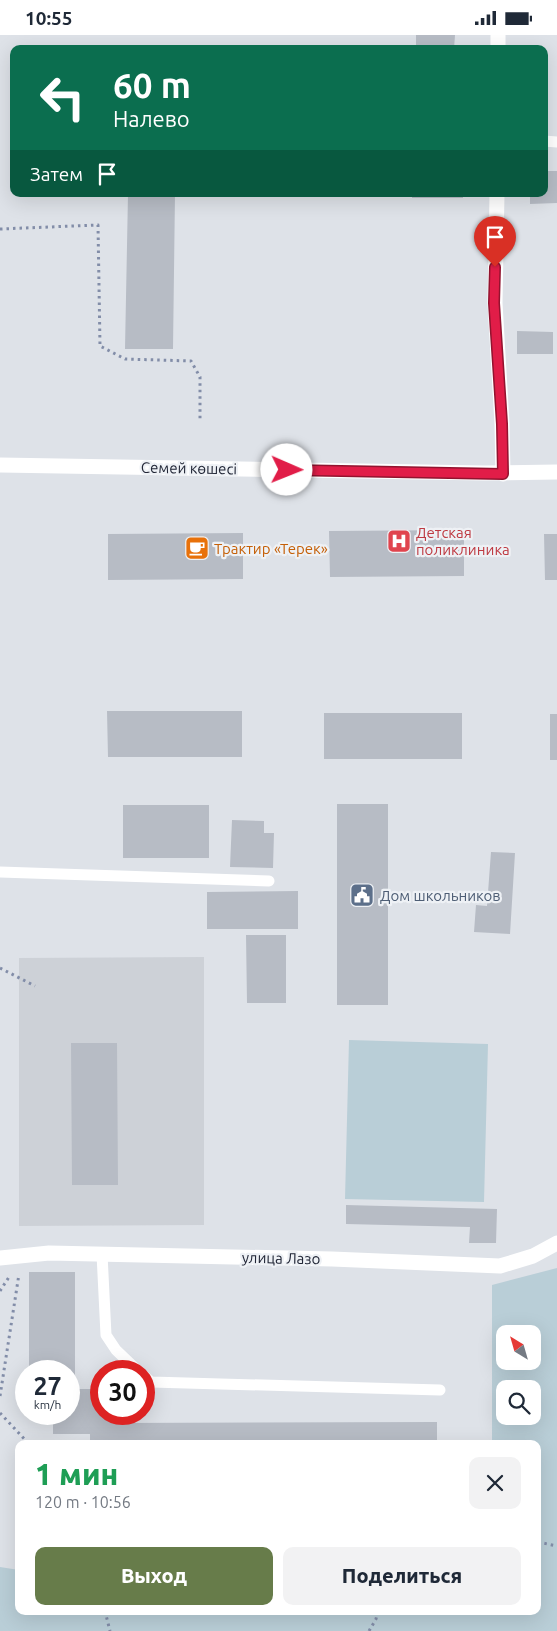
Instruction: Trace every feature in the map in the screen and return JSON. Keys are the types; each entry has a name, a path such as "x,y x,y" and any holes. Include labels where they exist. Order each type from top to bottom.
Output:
{"street":[{"path":"497,197 494,303 502,424 503,474"},
{"name":"Семей көшесі","path":"0,465 503,474 557,472"},
{"name":"улица Лазо","path":"0,1258 49,1253 332,1259 500,1266 533,1256 557,1243"}],"lane":[{"path":"0,872 269,881"},
{"path":"102,1254 106,1335 116,1350 126,1360"},
{"path":"155,1382 440,1390"}],"path":[{"path":"0,229 98,225 100,346 125,359 191,361 200,377 200,421"},
{"path":"0,968 35,986"},
{"path":"0,1291 22,1256"},
{"path":"0,1396 22,1256"},
{"path":"0,1413 25,1440"},
{"path":"541,1542 557,1546"},
{"path":"106,1615 110,1631"},
{"path":"369,1631 376,1615"}],"shaded area":[{"path":"204,957 204,1225 19,1226 19,958"},
{"path":"349,1040 488,1044 484,1202 345,1199"},
{"path":"557,1268 557,1631 0,1631 0,1567 15,1569 15,1615 541,1615 541,1440 492,1440 492,1285"}],"building":[{"path":"416,35 455,35 454,45 416,45"},
{"path":"548,171 557,171 557,203 530,204 530,197 548,197"},
{"path":"128,197 175,197 173,349 125,349"},
{"path":"412,197 463,197 463,198"},
{"path":"517,331 553,332 553,354 517,354"},
{"path":"464,530 464,576 330,577 329,531"},
{"path":"243,533 243,579 108,580 108,534"},
{"path":"544,534 557,534 557,580 545,580"},
{"path":"107,711 242,711 242,757 108,757"},
{"path":"324,713 462,713 462,759 324,759"},
{"path":"550,714 557,714 557,760 550,760"},
{"path":"337,804 388,804 388,1005 337,1005"},
{"path":"123,805 209,805 209,858 123,858"},
{"path":"232,820 264,821 264,833 274,833 273,868 230,867"},
{"path":"491,852 515,853 510,934 474,932 476,905 487,906"},
{"path":"298,891 298,929 207,929 207,892"},
{"path":"246,935 286,935 286,1003 247,1003"},
{"path":"71,1043 117,1043 118,1185 72,1185"},
{"path":"346,1205 497,1209 496,1243 469,1243 470,1227 346,1224"},
{"path":"29,1272 75,1272 75,1360 29,1360"},
{"path":"80,1389 90,1389 90,1425 155,1425 155,1423 437,1422 437,1440 90,1440 90,1434 53,1434 53,1425 80,1425"}],"place":[{"name":"Детская поликлиника","path":"399,541"},
{"name":"Трактир «Терек»","path":"197,548"},
{"name":"Дом школьников","path":"362,895"}],"route":[{"path":"287,470 503,474 502,424 494,303 495,267"}]}
